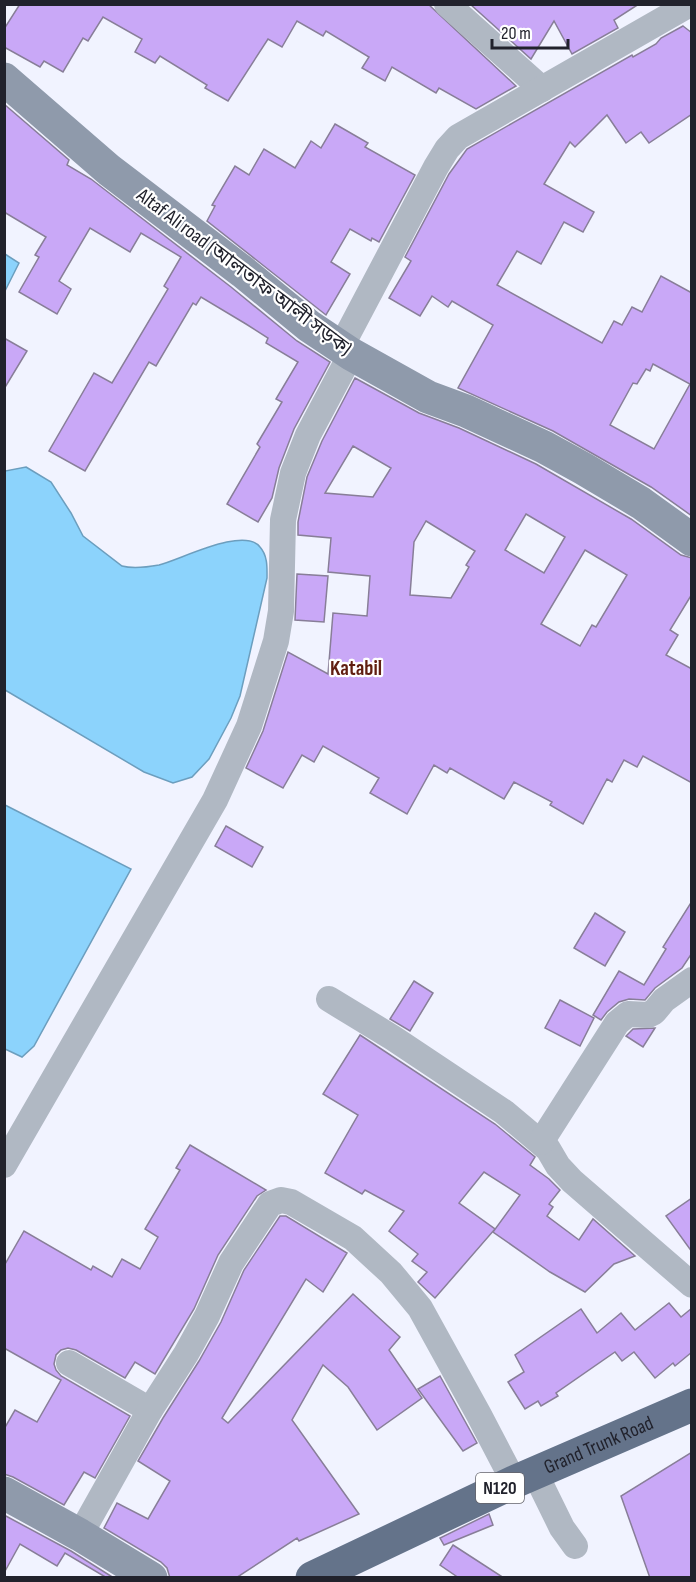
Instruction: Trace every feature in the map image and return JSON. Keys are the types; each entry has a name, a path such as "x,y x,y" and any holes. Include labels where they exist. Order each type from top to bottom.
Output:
{"highway":[{"name":"Grand Trunk Road","path":"312,1578 524,1478 692,1405"}],"main road":[{"name":"Altaf Ali road (আলতাফ আলী সড়ক)","path":"4,79 134,190 219,253 309,326 428,397 466,411 544,447 641,502 692,540"},
{"path":"4,1493 151,1578"}],"street":[{"path":"447,4 542,89"},
{"path":"4,1165 215,800 249,726 276,641 281,611 283,520 293,473 346,350 447,149 458,137 690,4"},
{"path":"541,1142 616,1023 628,1014 648,1015 654,1012 664,1000 692,980"},
{"path":"330,999 504,1112 541,1142 572,1181 692,1285"},
{"path":"80,1535 150,1410 192,1345 231,1263 270,1204 281,1200 291,1202 353,1238 391,1273 420,1308 479,1415 575,1546"},
{"path":"69,1363 150,1410"}],"water":[{"path":"5,254 19,263 5,291"},
{"path":"26,467 51,482 83,536 122,566 136,568 159,565 211,546 240,540 252,542 263,551 267,578 240,696 209,759 192,777 173,783 144,772 5,690 5,471"},
{"path":"5,805 131,869 34,1046 22,1057 5,1049"}],"building":[{"path":"20,4 428,4 516,86 476,109 439,88 436,93 392,67 385,81 362,68 369,57 326,31 323,36 297,21 282,47 268,39 228,101 205,88 207,85 160,56 155,63 135,52 142,39 103,17 88,41 83,38 63,72 44,61 40,67 4,47 4,29"},
{"path":"470,4 639,4 614,20 618,28 572,54 554,21 531,59"},
{"path":"683,26 692,33 692,114 649,143 641,132 626,143 607,115 575,147 570,142 544,184 594,212 583,232 564,222 541,264 517,251 497,285 602,343 614,321 622,325 632,307 642,312 661,276 692,293 692,516 651,487 553,431 458,388 493,325 452,301 448,307 432,296 420,316 389,298 411,261 405,257 449,174 467,149 632,55 633,57 656,44 661,38","holes":["653,364 690,384 654,449 610,425 633,383 637,384 646,369 650,371"]},
{"path":"4,104 69,160 67,165 91,179 297,341 330,362 294,429 279,468 272,498 258,522 227,504 260,447 257,444 282,402 276,399 298,362 266,343 268,338 201,297 196,305 193,303 156,366 149,362 85,471 49,451 94,373 112,383 168,289 164,286 181,257 141,233 130,252 90,228 59,281 71,289 57,314 19,292 39,257 35,255 46,237 4,212"},
{"path":"335,124 368,143 365,147 415,175 379,242 372,238 371,241 350,229 331,262 350,274 326,315 207,221 215,206 212,205 235,166 249,175 264,149 295,168 311,141 321,148"},
{"path":"4,338 27,351 4,389"},
{"path":"355,378 419,413 459,428 536,464 631,519 681,555 692,558 692,594 670,630 678,635 666,655 692,669 692,783 643,756 637,767 624,760 612,782 607,779 583,824 550,805 552,802 514,782 504,799 450,768 447,773 434,765 407,814 370,793 379,778 323,746 314,762 302,755 283,788 246,768 263,731 288,652 328,674 333,613 367,616 370,576 328,572 331,538 298,535 298,522 307,477 322,441","holes":["353,446 391,468 373,497 325,493","526,514 565,537 544,573 505,550","426,521 475,551 466,565 469,567 451,598 410,595 414,542","585,550 627,575 596,627 592,625 580,646 541,624"]},
{"path":"297,574 328,576 324,622 295,620"},
{"path":"226,826 263,847 252,867 215,846"},
{"path":"692,901 692,953 682,968 655,988 645,1000 629,999 619,1002 601,1020 593,1015 619,971 644,985 666,949 663,947"},
{"path":"595,913 625,932 605,966 574,948"},
{"path":"414,981 433,993 410,1031 390,1019"},
{"path":"560,1000 594,1018 580,1046 545,1028"},
{"path":"655,1028 643,1047 626,1036 633,1029"},
{"path":"360,1035 495,1124 535,1157 530,1165 560,1190 549,1204 553,1207 547,1216 579,1240 593,1219 635,1256 614,1264 585,1292 550,1272 493,1232 520,1195 484,1172 459,1203 495,1229 435,1298 418,1282 427,1272 412,1261 418,1254 389,1231 404,1211 365,1190 362,1194 325,1173 358,1115 323,1094"},
{"path":"190,1145 266,1190 257,1196 218,1255 194,1309 155,1374 135,1362 125,1378 76,1350 68,1348 56,1355 54,1364 61,1376 130,1416 95,1478 84,1472 64,1505 4,1474 4,1429 15,1410 37,1422 61,1380 4,1348 4,1266 24,1231 91,1270 93,1266 112,1277 122,1259 140,1269 158,1237 145,1229 180,1170 176,1168"},
{"path":"692,1198 692,1252 666,1216"},
{"path":"280,1216 286,1216 347,1253 323,1292 306,1279 222,1418 228,1423 353,1294 400,1337 389,1350 422,1398 377,1430 348,1387 323,1365 292,1420 359,1514 299,1541 297,1538 236,1578 170,1578 167,1568 161,1562 104,1528 117,1503 148,1519 170,1481 138,1461 221,1322 244,1270"},
{"path":"669,1303 681,1317 692,1308 692,1352 675,1366 673,1363 655,1378 634,1352 622,1361 615,1352 556,1393 558,1396 541,1406 538,1401 525,1409 508,1382 524,1372 515,1355 581,1309 597,1333 621,1313 635,1330"},
{"path":"440,1376 477,1443 463,1451 418,1389"},
{"path":"692,1452 692,1578 650,1578 621,1496"},
{"path":"489,1514 493,1525 444,1545 440,1538"},
{"path":"4,1515 71,1551 114,1578 107,1578 65,1553 57,1566 20,1544 4,1573"},
{"path":"453,1545 504,1578 459,1578 440,1565"}],"district":[{"name":"Katabil","path":"356,668"}]}
